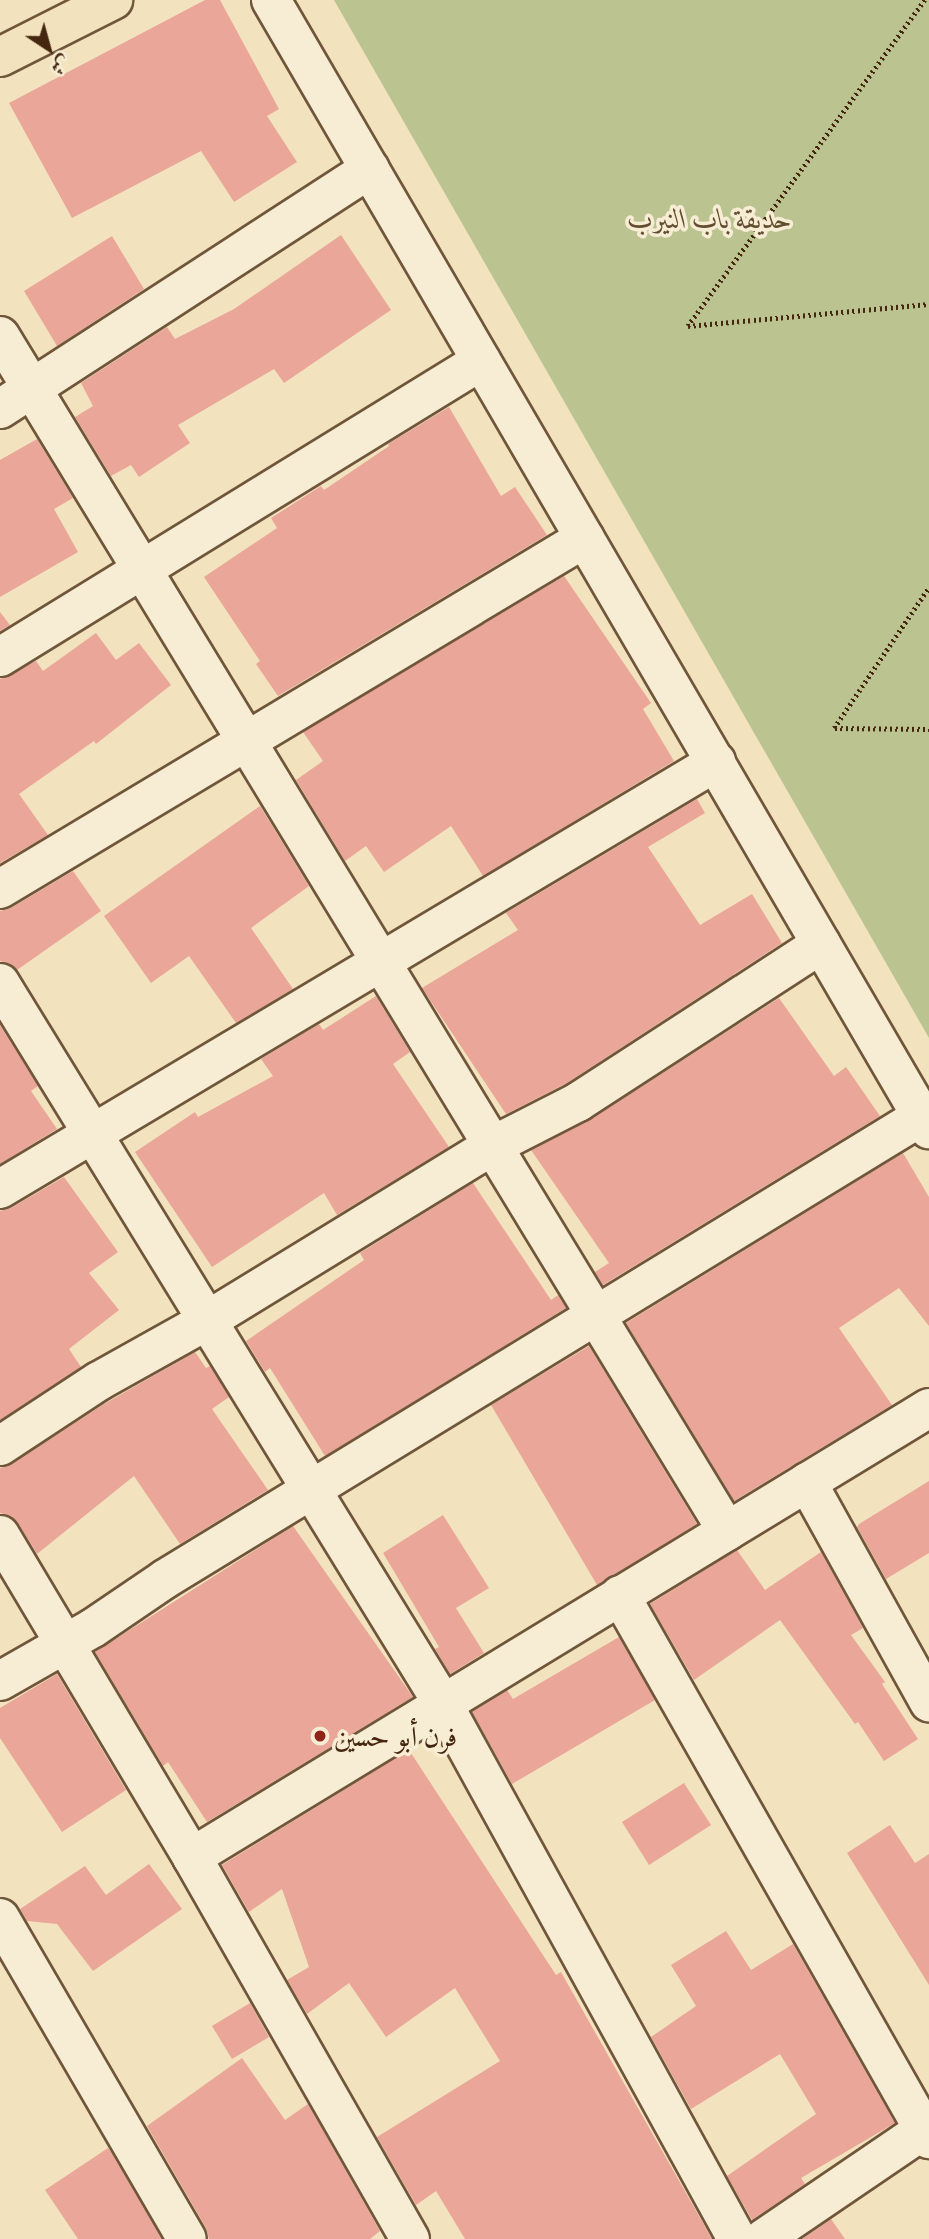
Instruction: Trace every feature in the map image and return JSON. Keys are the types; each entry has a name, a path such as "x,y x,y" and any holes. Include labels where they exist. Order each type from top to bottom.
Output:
{"main road":[{"path":"0,57 113,0"}],"street":[{"path":"0,1681 64,1641 93,1628 165,1579 596,1316 925,1123 271,0"},
{"path":"0,409 370,169"},
{"path":"0,337 727,1531"},
{"path":"0,657 481,361"},
{"path":"0,890 585,538"},
{"path":"0,1189 716,762"},
{"path":"0,1446 99,1381 208,1320 492,1146 578,1102 821,944"},
{"path":"0,983 443,1704 737,2239"},
{"path":"192,1857 929,1408"},
{"path":"807,1482 929,1702"},
{"path":"0,1535 192,1857 410,2239"},
{"path":"620,1595 927,2132 763,2239"},
{"path":"0,1918 187,2239"}],"path":[{"path":"925,0 688,326 929,304"},
{"path":"929,587 834,728 929,729"}],"green space":[{"name":"حديقة باب النيرب","path":"334,0 929,0 929,1038"}],"building":[{"path":"205,0 220,0 279,109 267,116 297,162 234,202 201,151 72,218 9,103"},
{"path":"341,235 391,310 284,383 274,369 178,425 190,443 139,477 131,465 111,476 75,417 93,406 81,383 167,327 175,339 234,309"},
{"path":"112,236 144,289 57,346 24,291"},
{"path":"449,407 501,496 515,487 547,535 278,696 256,664 260,661 204,577 277,528 271,518 321,486 324,490 389,446 388,444"},
{"path":"37,439 73,498 54,509 78,552 0,597 0,460"},
{"path":"564,576 651,703 643,709 674,761 483,876 451,826 384,872 366,846 345,861 296,780 323,761 303,732"},
{"path":"0,612 10,625 0,631"},
{"path":"96,633 116,660 139,643 171,685 96,744 94,741 19,794 48,835 0,863 0,679 36,661 43,671"},
{"path":"697,799 705,813 648,847 700,925 752,894 782,943 567,1083 506,1114 422,988 518,930 506,913"},
{"path":"260,806 309,886 251,928 293,989 236,1023 189,956 151,983 104,916"},
{"path":"73,871 101,911 17,970 0,961 0,911 11,908"},
{"path":"376,996 410,1052 393,1064 449,1147 337,1215 324,1193 212,1267 135,1152 195,1112 198,1117 273,1076 261,1059 319,1024 323,1030"},
{"path":"779,998 834,1076 846,1067 880,1116 603,1285 595,1272 609,1263 531,1150 590,1120"},
{"path":"0,1025 38,1086 31,1091 57,1129 0,1164"},
{"path":"903,1153 929,1197 929,1326 899,1288 839,1328 892,1405 734,1501 626,1323"},
{"path":"64,1177 118,1252 89,1273 119,1310 69,1349 81,1367 0,1420 0,1211 11,1208"},
{"path":"473,1183 551,1300 558,1295 566,1308 325,1456 270,1368 265,1372 246,1341 364,1260 360,1253"},
{"path":"589,1346 697,1524 597,1585 491,1405"},
{"path":"195,1352 206,1368 210,1366 229,1397 212,1409 268,1490 180,1544 134,1476 37,1554 18,1523 11,1516 0,1513 0,1468 12,1464 104,1404"},
{"path":"929,1481 929,1553 886,1579 857,1527"},
{"path":"443,1515 489,1588 456,1608 484,1653 450,1674 435,1649 439,1647 383,1553"},
{"path":"293,1526 413,1697 207,1822 168,1762 163,1766 95,1652"},
{"path":"737,1550 765,1590 821,1552 863,1628 851,1635 885,1682 882,1684 918,1739 884,1761 858,1722 855,1724 780,1620 694,1680 650,1604"},
{"path":"619,1637 655,1700 512,1784 472,1712 507,1690 513,1699"},
{"path":"57,1674 126,1790 62,1832 0,1738 0,1708"},
{"path":"409,1750 556,1975 561,1972 712,2239 465,2239 436,2191 416,2205 377,2137 500,2061 455,1988 386,2037 349,1983 307,2014 287,1980 309,1967 282,1889 249,1912 222,1865"},
{"path":"684,1783 711,1825 649,1865 622,1822"},
{"path":"890,1825 915,1863 929,1854 929,1985 847,1853"},
{"path":"149,1864 182,1909 93,1971 57,1924 27,1921 20,1909 85,1866 106,1895"},
{"path":"726,1931 751,1970 793,1944 895,2123 801,2178 805,2184 752,2220 727,2176 816,2114 780,2054 691,2109 651,2037 696,2006 671,1965"},
{"path":"250,2003 269,2037 232,2059 212,2026"},
{"path":"242,2058 285,2120 308,2104 380,2231 370,2239 209,2239 206,2228 147,2126"},
{"path":"108,2148 162,2239 78,2239 45,2190"},
{"path":"831,2219 845,2239 802,2239"}],"place":[{"name":"فرن أبو حسين","path":"320,1736"}]}
